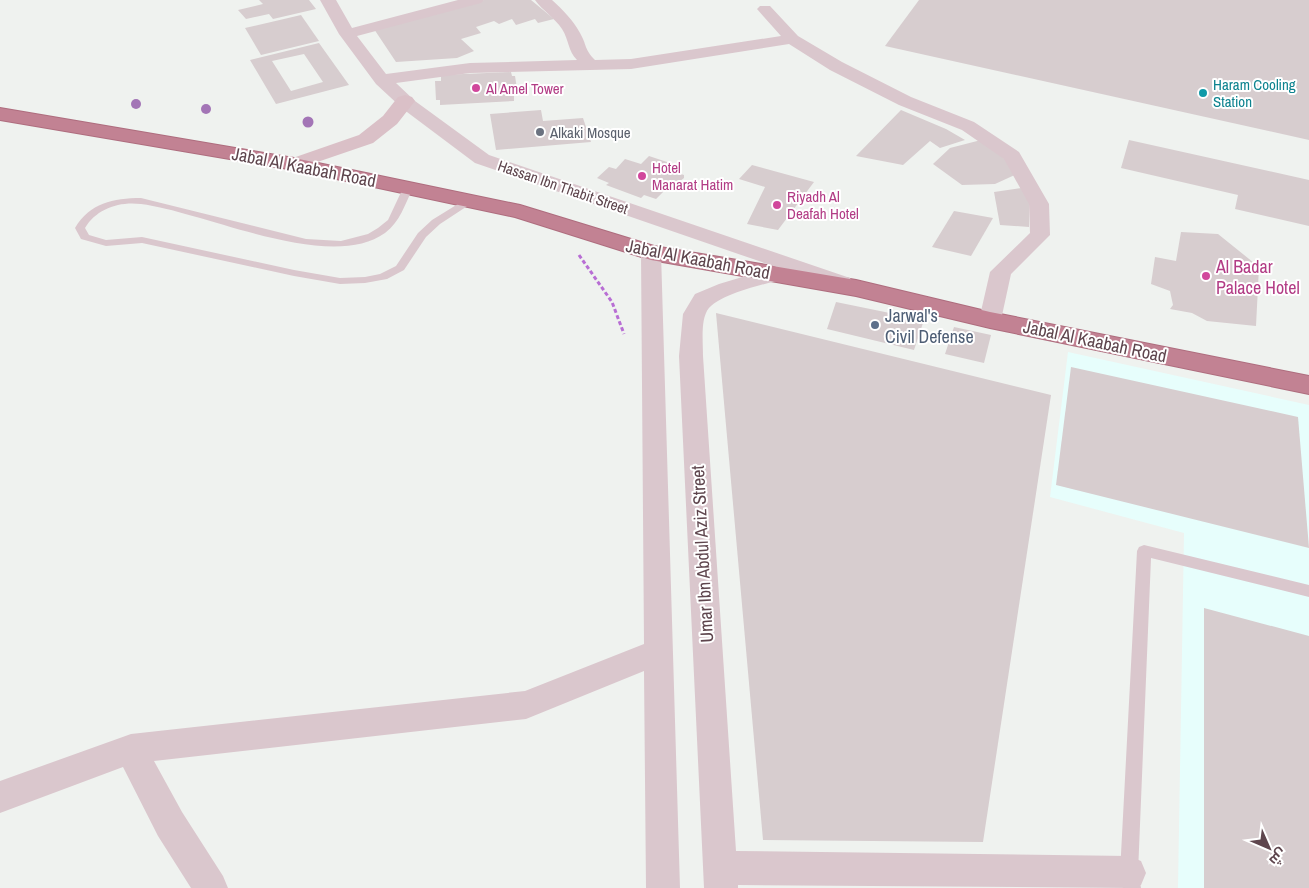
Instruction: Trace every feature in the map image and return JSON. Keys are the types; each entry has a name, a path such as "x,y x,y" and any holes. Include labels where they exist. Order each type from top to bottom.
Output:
{"highway":[{"name":"Jabal Al Kaabah Road","path":"0,114 294,164 520,212 651,253 856,288 990,320 1309,386"}],"street":[{"name":"Hassan Ibn Thabit Street","path":"328,0 347,34 382,80 405,101 482,159 856,288"},
{"path":"347,34 476,0"},
{"path":"543,0 562,20 578,42 578,52 591,65"},
{"path":"765,9 792,39 836,66 905,101 968,126 1012,156 1039,204 1040,235 1001,272 990,320"},
{"path":"382,80 470,68 631,64 792,39"},
{"path":"294,164 366,139 390,120 405,101"},
{"path":"651,253 663,888"},
{"name":"Umar Ibn Abdul Aziz Street","path":"720,878 691,356 694,314 703,299 727,289 776,274"},
{"path":"0,797 131,750 526,705 659,651"},
{"path":"131,750 170,824 211,888"},
{"path":"720,878 1131,881"}],"lane":[{"path":"408,188 392,221 382,230 372,236 341,244 306,242 141,201 124,200 96,209 84,218 80,228 85,237 106,243 142,240 294,273 340,281 365,280 383,277 400,268 422,235 436,222 469,201"},
{"path":"1131,881 1144,551 1309,591"}],"shaded area":[{"path":"1068,352 1309,405 1309,888 1178,888 1184,533 1050,497"}],"building":[{"path":"259,0 309,0 316,9 273,19 269,14 246,19 238,10 263,4"},
{"path":"484,0 531,0 554,19 538,23 535,19 516,25 512,19 499,24 494,21 476,27 481,33 461,39 474,51 457,58 396,62 374,29"},
{"name":"Haram Cooling Station","path":"919,0 1309,0 1309,140 885,46"},
{"path":"301,15 319,41 261,55 245,28"},
{"path":"319,43 349,85 276,104 250,60","holes":["304,54 323,82 291,91 272,61"]},
{"name":"Al Amel Tower","path":"511,72 512,76 515,76 518,95 514,95 514,101 440,105 440,100 436,100 435,81 441,81 441,75"},
{"name":"Alkaki Mosque","path":"541,110 543,121 583,118 591,142 496,150 490,114"},
{"path":"901,110 946,129 965,140 940,148 930,141 903,165 856,156"},
{"path":"981,140 1021,172 995,184 962,185 933,164 950,148"},
{"path":"1129,140 1309,180 1309,226 1235,209 1238,195 1121,168"},
{"name":"Hotel Manarat Hatim","path":"649,156 673,164 676,167 672,171 684,175 684,178 671,188 668,187 656,199 644,195 641,198 606,185 609,183 597,178 609,167 616,169 625,159 641,164"},
{"name":"Riyadh Al Deafah Hotel","path":"752,165 814,182 778,230 747,224 765,187 739,179"},
{"path":"1029,187 1029,227 1000,225 994,192"},
{"path":"954,211 993,218 971,256 932,247"},
{"name":"Al Badar Palace Hotel","path":"1181,232 1218,234 1259,267 1256,326 1207,321 1192,313 1170,309 1173,305 1170,291 1151,284 1155,257 1176,261"},
{"name":"Jarwal's Civil Defense","path":"836,302 924,320 914,350 827,329"},
{"path":"716,313 1051,395 983,842 763,840"},
{"path":"954,327 991,335 984,363 945,354"},
{"path":"1071,367 1298,417 1309,548 1056,485"},
{"path":"1204,608 1309,636 1309,888 1204,888"}],"place":[{"name":"Al Amel Tower","path":"476,88"},
{"name":"Haram Cooling Station","path":"1203,93"},
{"name":"Alkaki Mosque","path":"540,132"},
{"name":"Hotel Manarat Hatim","path":"642,176"},
{"name":"Riyadh Al Deafah Hotel","path":"777,205"},
{"name":"Al Badar Palace Hotel","path":"1206,276"},
{"name":"Jarwal's Civil Defense","path":"875,325"}]}
